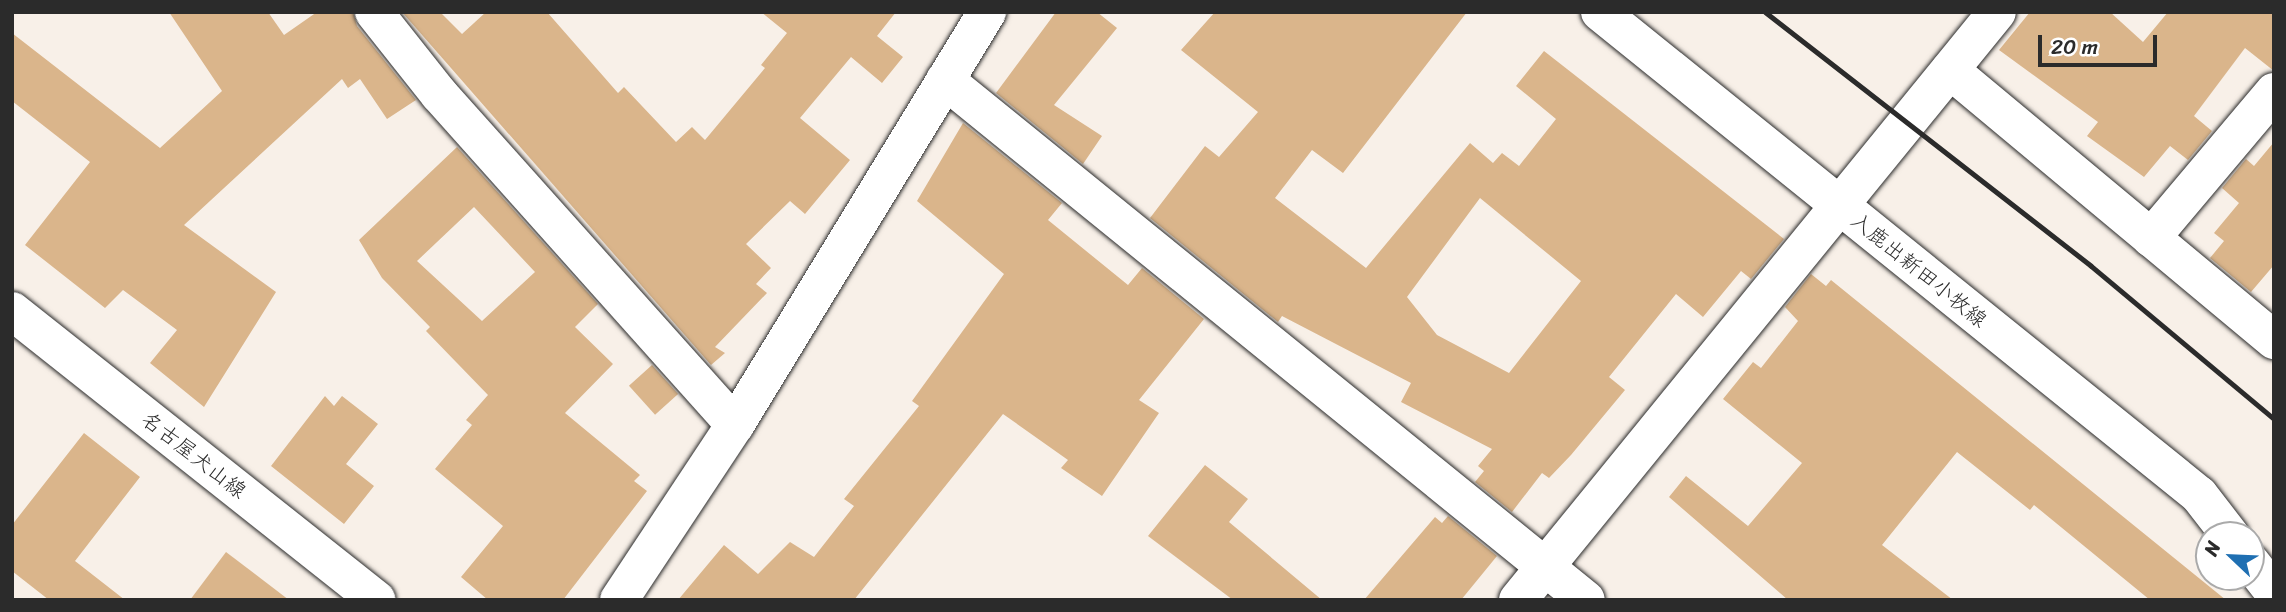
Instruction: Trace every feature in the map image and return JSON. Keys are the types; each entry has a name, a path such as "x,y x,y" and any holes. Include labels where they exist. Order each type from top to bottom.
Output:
{"street":[{"path":"374,12 439,94 735,425"},
{"path":"620,600 735,425 988,12"},
{"name":"入鹿出新田小牧線","path":"1600,12 2199,495 2219,521"},
{"path":"1518,600 1997,12"},
{"path":"1950,70 2274,340"},
{"path":"945,80 1586,600"},
{"path":"2151,237 2274,92"},
{"name":"名古屋犬山線","path":"12,311 376,600"}],"building":[{"path":"169,12 268,12 284,35 317,12 353,12 357,26 416,100 387,119 360,79 348,88 342,79 184,225 276,292 204,407 150,363 177,330 123,290 105,308 25,245 90,162 12,101 12,33 160,148 222,91"},
{"path":"402,12 440,12 462,34 486,12 547,12 618,93 624,87 676,142 692,127 705,140 765,68 761,65 787,33 761,12 896,12 877,36 903,57 882,83 851,57 800,118 850,160 805,214 790,201 746,244 771,268 756,284 767,293 715,347 725,353 711,365"},
{"path":"1056,12 1097,12 1117,28 1054,105 1102,136 1083,164 996,93"},
{"path":"1215,12 1467,12 1343,173 1312,150 1275,198 1366,268 1470,143 1493,163 1502,153 1519,166 1556,119 1516,86 1544,51 1784,239 1751,279 1741,271 1703,317 1676,294 1609,377 1625,390 1571,455 1549,478 1542,473 1512,512 1475,482 1484,471 1478,466 1492,449 1401,402 1411,383 1282,316 1278,322 1150,218 1205,146 1219,157 1258,112 1181,50","holes":["1480,198 1581,281 1509,373 1437,335 1407,297"]},
{"path":"2030,12 2110,12 2143,42 2168,12 2274,12 2274,71 2245,48 2194,116 2212,131 2188,160 2170,146 2144,177 2087,136 2098,122 1999,50"},
{"path":"963,123 1062,203 1048,220 1128,285 1142,268 1204,319 1139,400 1159,413 1102,496 1061,468 1068,460 1003,414 854,600 678,600 724,545 758,574 790,542 814,557 854,506 844,499 919,406 912,401 1004,274 917,201"},
{"path":"2274,142 2274,265 2251,292 2210,258 2224,241 2214,233 2239,203 2222,188 2246,159 2254,166"},
{"path":"457,147 598,304 575,327 613,364 565,413 640,475 634,481 647,491 563,600 488,600 461,577 503,526 435,469 472,425 466,420 488,395 426,331 430,327 382,278 359,240","holes":["474,207 535,272 482,321 417,261"]},
{"path":"1811,274 1826,286 1831,280 2195,575 2195,591 2215,591 2226,600 2150,600 2034,505 2030,510 1957,452 1882,545 1953,600 1788,600 1669,497 1686,476 1748,526 1802,463 1723,399 1753,362 1761,368 1798,321 1785,307"},
{"path":"652,365 678,394 655,415 629,386"},
{"path":"325,396 334,406 342,396 378,424 346,464 374,486 344,524 271,466"},
{"path":"84,433 140,477 75,561 125,600 49,600 12,571 12,525"},
{"path":"1205,465 1248,499 1229,522 1322,600 1233,600 1148,536"},
{"path":"1448,516 1497,556 1461,600 1364,600 1435,517 1442,523"},
{"path":"226,552 289,600 190,600"}],"railway":[{"path":"1765,12 2091,266 2274,419"}]}
